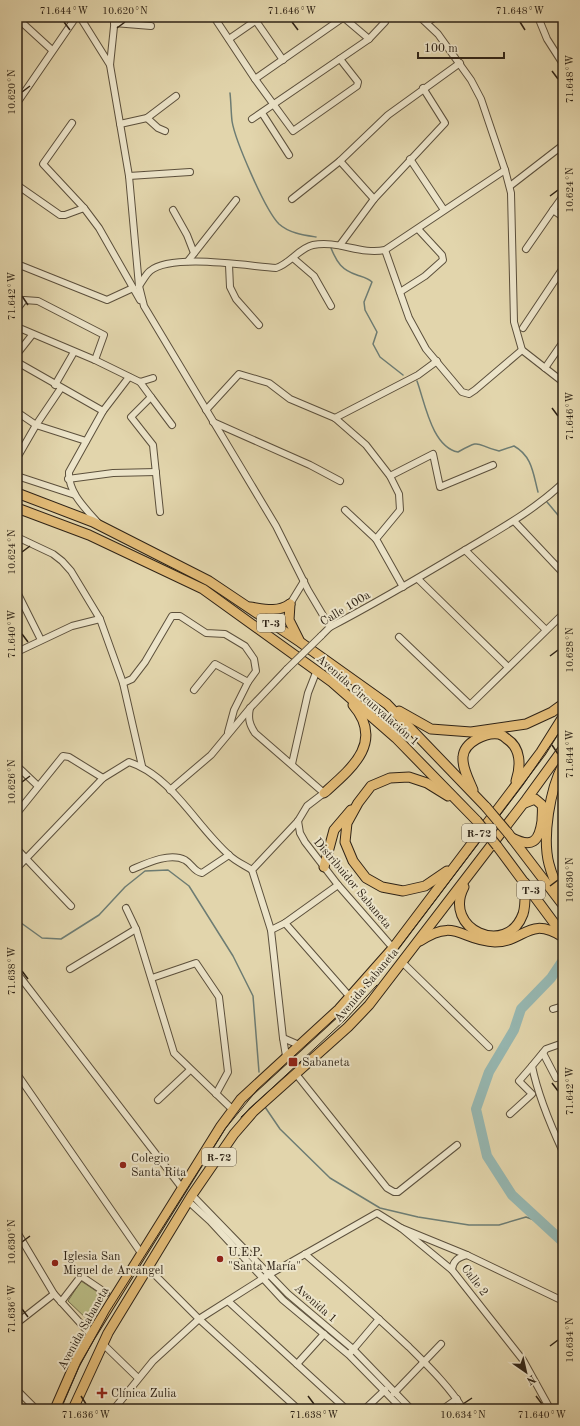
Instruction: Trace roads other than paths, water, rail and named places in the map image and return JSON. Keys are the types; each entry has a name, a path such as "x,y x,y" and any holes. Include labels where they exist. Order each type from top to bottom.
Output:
{"main road":[{"name":"Avenida Circunvalación 1","path":"17,493 103,527 209,582 300,642 387,704 475,795 509,835 563,905"},
{"name":"Avenida Circunvalación 1","path":"17,508 89,535 203,589 317,670 396,738 477,821 525,883 563,936"},
{"path":"246,606 275,610 283,609 290,604"},
{"path":"290,604 289,620 300,642"},
{"path":"324,793 354,766 364,748 365,725 358,712 332,682"},
{"path":"387,704 431,729 471,732 526,724 552,712 563,704"},
{"name":"R-72","path":"392,948 514,787 563,717"},
{"path":"475,795 464,769 463,756 469,746 477,739 486,736 500,734 513,743 519,757 519,770 514,787"},
{"name":"R-72","path":"415,944 523,805 563,749"},
{"path":"563,765 553,790 547,848 549,863 555,883 563,898"},
{"path":"324,867 334,830 371,786 390,778 409,777 427,782 464,807"},
{"path":"509,835 519,841 532,842 537,839 540,833 542,804 535,799 523,805"},
{"path":"358,803 347,823 346,842 353,861 366,878 382,887 403,891 425,886 454,867"},
{"path":"474,869 460,894 459,906 463,918 471,927 484,935 504,934 512,930 523,913 525,883"},
{"path":"415,944 438,931 451,930 486,941 504,941 536,928 552,930 563,936"},
{"name":"Avenida Sabaneta","path":"73,1409 103,1344 148,1268 190,1198 239,1129 253,1112 348,1027 368,1005 415,944"},
{"name":"Avenida Sabaneta","path":"55,1409 76,1361 91,1335 232,1110 286,1056 350,997 392,948"}],"street":[{"path":"17,103 76,17"},
{"path":"80,17 110,65"},
{"path":"214,17 255,79 292,130 295,131 357,86 358,82 340,59"},
{"path":"255,79 343,17 369,39"},
{"path":"420,17 427,22 460,63 481,99 510,186 514,322 522,350 563,382"},
{"path":"427,22 436,17"},
{"path":"538,17 547,39 563,64"},
{"path":"17,18 52,50"},
{"path":"229,39 258,19 283,60"},
{"path":"136,287 129,176 110,65 115,20 151,26"},
{"path":"252,119 369,39 385,22"},
{"path":"292,199 340,160 384,118 423,88 460,63"},
{"path":"340,245 374,199 445,123 423,88"},
{"path":"120,124 148,118 176,96"},
{"path":"262,113 289,155"},
{"path":"148,118 158,128 165,131"},
{"path":"72,123 43,164 84,208 99,228 136,287 144,306 276,526 304,581 330,627"},
{"path":"510,186 563,145"},
{"path":"410,159 444,210"},
{"path":"340,160 374,199"},
{"path":"17,264 107,300 136,287 150,271 173,262 200,260 229,265 276,268 313,245 340,245 365,252 386,250 505,170"},
{"path":"129,176 190,172"},
{"path":"17,185 60,215 65,215 84,208"},
{"path":"526,249 563,196"},
{"path":"188,261 236,200"},
{"path":"172,210 187,235 194,253"},
{"path":"553,210 563,217"},
{"path":"400,292 425,276 443,260 442,255 418,229"},
{"path":"386,250 409,318 426,349 466,394 475,390 522,350"},
{"path":"293,258 314,276 331,306"},
{"path":"229,265 230,286 233,293 259,325"},
{"path":"523,328 563,268"},
{"path":"17,309 24,300 38,301 104,335 95,360"},
{"path":"17,327 32,335 95,360 140,382 172,426"},
{"path":"17,354 32,335"},
{"path":"545,368 562,346"},
{"path":"55,384 74,352"},
{"path":"335,418 418,375 437,361"},
{"path":"17,362 103,411"},
{"path":"206,410 239,374 269,383 290,398 335,418 366,445 390,476 399,494 400,510 376,539"},
{"path":"103,527 75,495 68,479 69,472 103,411 129,377"},
{"path":"140,382 153,378"},
{"path":"17,458 36,425 61,388"},
{"path":"151,397 131,417 153,445 160,512"},
{"path":"17,412 36,425 86,441"},
{"path":"213,422 310,465 340,481"},
{"path":"390,476 433,454 440,487 493,465"},
{"path":"68,479 113,473 156,472"},
{"path":"17,476 75,495"},
{"name":"Calle 100a","path":"170,790 211,755 250,708 330,627 418,579 514,521 542,503 563,483"},
{"path":"345,510 376,539 403,587"},
{"path":"514,521 563,573"},
{"path":"17,537 53,554 62,561 71,571 100,619 123,683 142,766"},
{"path":"465,550 546,630"},
{"path":"418,579 508,668"},
{"path":"290,604 304,581"},
{"path":"17,592 42,640"},
{"path":"399,637 470,705 563,614"},
{"path":"123,683 132,679 145,662 172,616 180,616 206,633 225,634 246,646 254,659 256,671 248,682 234,710 227,736"},
{"path":"17,652 72,626 100,619"},
{"path":"194,690 215,664 248,682"},
{"path":"292,764 308,694 317,670"},
{"path":"250,708 248,718 250,726 255,733 324,793 307,806 298,821 252,870"},
{"path":"17,813 63,756 69,757 103,778"},
{"path":"17,868 103,778 129,762 142,766 170,790 229,855 252,870 271,930 286,1056"},
{"path":"17,766 38,786"},
{"name":"Distribuidor Sabaneta","path":"298,821 300,834 304,842 338,885 392,948"},
{"path":"17,849 71,906"},
{"path":"133,869 148,862 170,857 184,860 197,872 202,873 229,855"},
{"path":"271,930 285,923 338,885"},
{"path":"126,908 136,929 174,1052 190,1070 232,1110"},
{"path":"285,923 350,997"},
{"path":"70,969 136,929"},
{"path":"402,962 489,1047"},
{"path":"152,978 196,963 219,996 228,1072 216,1094"},
{"path":"17,973 182,1188"},
{"path":"553,1009 563,1006"},
{"path":"283,1038 299,1045"},
{"path":"532,1094 519,1081 546,1049 563,1043"},
{"path":"543,1053 556,1078"},
{"path":"532,1066 538,1090 552,1129 563,1152"},
{"path":"158,1100 190,1070"},
{"path":"17,1074 141,1253"},
{"path":"296,1074 387,1188 394,1192 398,1192 457,1145"},
{"path":"510,1114 538,1090"},
{"path":"190,1198 210,1221 267,1276 284,1300 349,1355 391,1396 402,1409"},
{"path":"114,1409 138,1378 172,1342 199,1319 267,1276 376,1213 401,1228 452,1270"},
{"path":"401,1228 467,1255"},
{"path":"17,1232 54,1294 91,1335"},
{"path":"305,1254 379,1319 424,1362 457,1399 463,1409"},
{"name":"Calle 2","path":"548,1408 523,1360 452,1270 456,1260 467,1255 563,1301"},
{"path":"148,1268 199,1319 298,1409"},
{"path":"61,1302 81,1276 106,1293"},
{"name":"Avenida 1","path":"267,1276 353,1349 396,1391 411,1409"},
{"path":"17,1323 54,1294"},
{"path":"228,1301 346,1409"},
{"path":"307,1320 312,1314"},
{"path":"349,1355 379,1319"},
{"path":"297,1364 324,1334"},
{"path":"103,1344 138,1378"},
{"path":"391,1396 441,1344"},
{"path":"17,1390 36,1409"},
{"path":"365,1409 385,1390"},
{"path":"443,1409 457,1399"}],"waterway":[{"path":"230,93 234,130 251,174 266,205 279,224 287,230 316,237"},
{"path":"331,248 335,258 347,271 372,282 364,302 365,310 377,332 373,344 380,357 403,375"},
{"path":"417,381 431,423 442,442 449,448 458,452 475,444 499,451 514,446 520,450 528,460 538,492"},
{"path":"547,502 563,521"},
{"path":"17,920 42,938 61,939 99,915 125,887 145,871 168,870 189,886 233,956 253,996 259,1072"},
{"path":"563,960 551,978 521,1009 514,1030 489,1072 476,1109 487,1156 512,1195 563,1242"},
{"path":"265,1107 280,1129 330,1178 380,1208 418,1217 469,1225 499,1225 526,1217 545,1224"}],"tram line":[{"path":"61,1409 79,1367 109,1312 225,1129 257,1090 344,1010 376,978 523,785 563,727"},
{"path":"241,1117 345,1020 377,985"}],"place":[{"name":"Sabaneta","path":"293,1062"},
{"name":"Colegio Santa Rita","path":"123,1165"},
{"name":"U.E.P. \"Santa María\"","path":"220,1259"},
{"name":"Iglesia San Miguel de Arcangel","path":"55,1263"},
{"name":"Clínica Zulia","path":"102,1393"}]}
